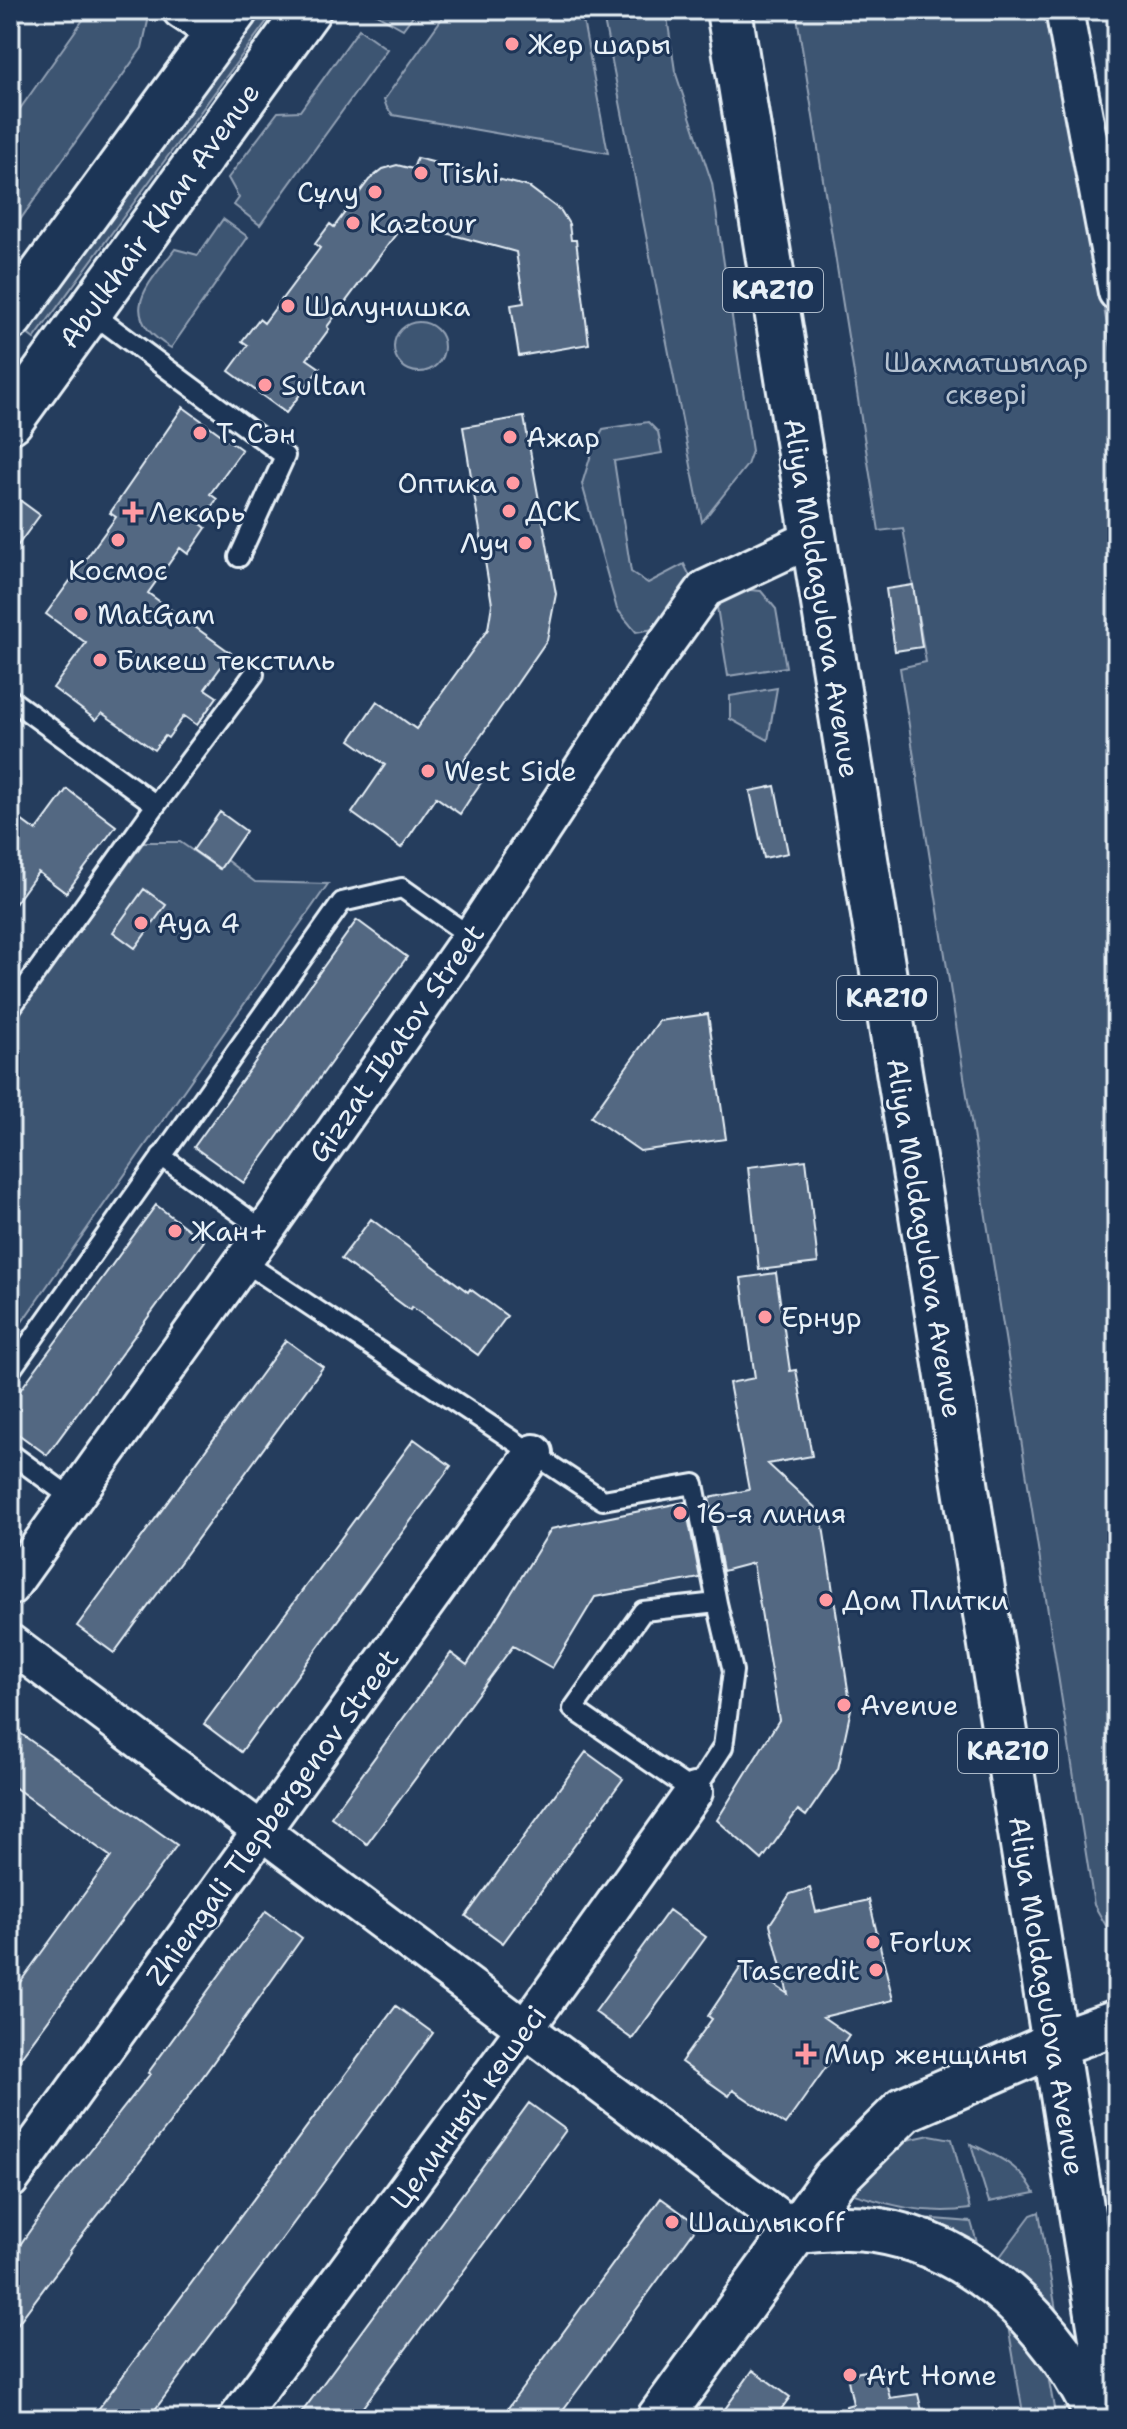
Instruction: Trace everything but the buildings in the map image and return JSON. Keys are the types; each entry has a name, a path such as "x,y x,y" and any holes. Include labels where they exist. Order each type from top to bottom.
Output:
{"main road":[{"name":"Abulkhair Khan Avenue","path":"10,421 308,10"},
{"name":"Aliya Moldagulova Avenue","path":"726,20 813,538 1115,2419"},
{"path":"10,318 226,22"},
{"path":"10,335 49,367"},
{"path":"659,2419 834,2179 905,2109 1055,2044 1117,2022"},
{"path":"796,2231 847,2227 877,2230 912,2239 951,2255 989,2278 1035,2321 1063,2356 1099,2419"}],"street":[{"path":"181,10 226,22"},
{"path":"1064,10 1117,292"},
{"name":"Gizzat Ibatov Street","path":"10,1587 471,937 652,663 705,589 813,538"},
{"name":"Zhiengali Tlepbergenov Street","path":"10,2180 534,1453"},
{"path":"10,1643 796,2231"},
{"name":"Целинный көшесі","path":"237,2419 525,2029 694,1792"}],"lane":[{"path":"89,311 285,456 239,557"},
{"path":"10,1009 254,674"},
{"path":"10,699 156,805"},
{"path":"10,1371 342,902 402,888 471,937"},
{"path":"161,1156 265,1231"},
{"path":"243,1261 603,1500 694,1484 733,1671 723,1747 694,1792 573,1709 643,1611 717,1603"},
{"path":"10,1453 73,1499"}],"green space":[{"path":"90,10 144,10 148,21 142,48 10,234 10,123"},
{"path":"257,10 275,10 34,339 22,330"},
{"path":"374,10 417,10 403,29"},
{"path":"448,10 581,10 608,153 393,115 384,100"},
{"path":"602,10 666,10 675,71 712,183 752,451 747,465 702,522"},
{"name":"Шахматшылар сквері","path":"796,10 1050,10 1117,380 1117,1936 1108,1929 1094,1905 900,668 926,662 903,528 879,531"},
{"path":"359,29 387,49 260,225 234,205 239,198 228,178 278,112 300,111"},
{"path":"223,219 248,237 171,348 144,324 140,312 142,300 155,275 175,249 198,255"},
{"path":"419,322 436,330 444,347 436,364 419,372 402,364 394,347 402,330"},
{"path":"648,422 658,432 662,453 614,461 631,572 648,583 684,564 693,582 654,629 636,632 617,609 582,484 594,445 603,429"},
{"path":"739,589 761,591 776,609 786,667 728,676 717,607"},
{"path":"777,688 768,740 730,719 730,696"},
{"path":"144,842 180,842 219,869 226,860 255,882 328,884 10,1339 10,1025"},
{"path":"930,2135 952,2139 970,2209 920,2210 841,2190 885,2149"},
{"path":"971,2144 1015,2169 1035,2193 989,2202"},
{"path":"831,2203 898,2216 971,2222 978,2246 837,2218"},
{"path":"1039,2212 1057,2316 1031,2286 999,2258 1031,2215"},
{"path":"1005,2308 1047,2370 1056,2419 1024,2419"}],"place":[{"name":"Жер шары","path":"512,44"},
{"name":"Tishi","path":"421,173"},
{"name":"Сұлу","path":"375,192"},
{"name":"Kaztour","path":"353,223"},
{"name":"Шалунишка","path":"288,306"},
{"name":"Sultan","path":"265,385"},
{"name":"Т. Сән","path":"200,433"},
{"name":"Ажар","path":"510,437"},
{"name":"Оптика","path":"513,483"},
{"name":"ДСК","path":"509,511"},
{"name":"Лекарь","path":"133,512"},
{"name":"Космос","path":"118,540"},
{"name":"Луч","path":"525,543"},
{"name":"MatGam","path":"81,614"},
{"name":"Бикеш текстиль","path":"100,660"},
{"name":"West Side","path":"428,771"},
{"name":"Aya 4","path":"141,923"},
{"name":"Жан+","path":"175,1231"},
{"name":"Ернур","path":"765,1317"},
{"name":"16-я линия","path":"680,1513"},
{"name":"Дом Плитки","path":"826,1600"},
{"name":"Avenue","path":"844,1705"},
{"name":"Forlux","path":"873,1942"},
{"name":"Tascredit","path":"876,1970"},
{"name":"Мир женщины","path":"806,2054"},
{"name":"Шашлыкoff","path":"672,2222"},
{"name":"Art Home","path":"850,2375"}]}
